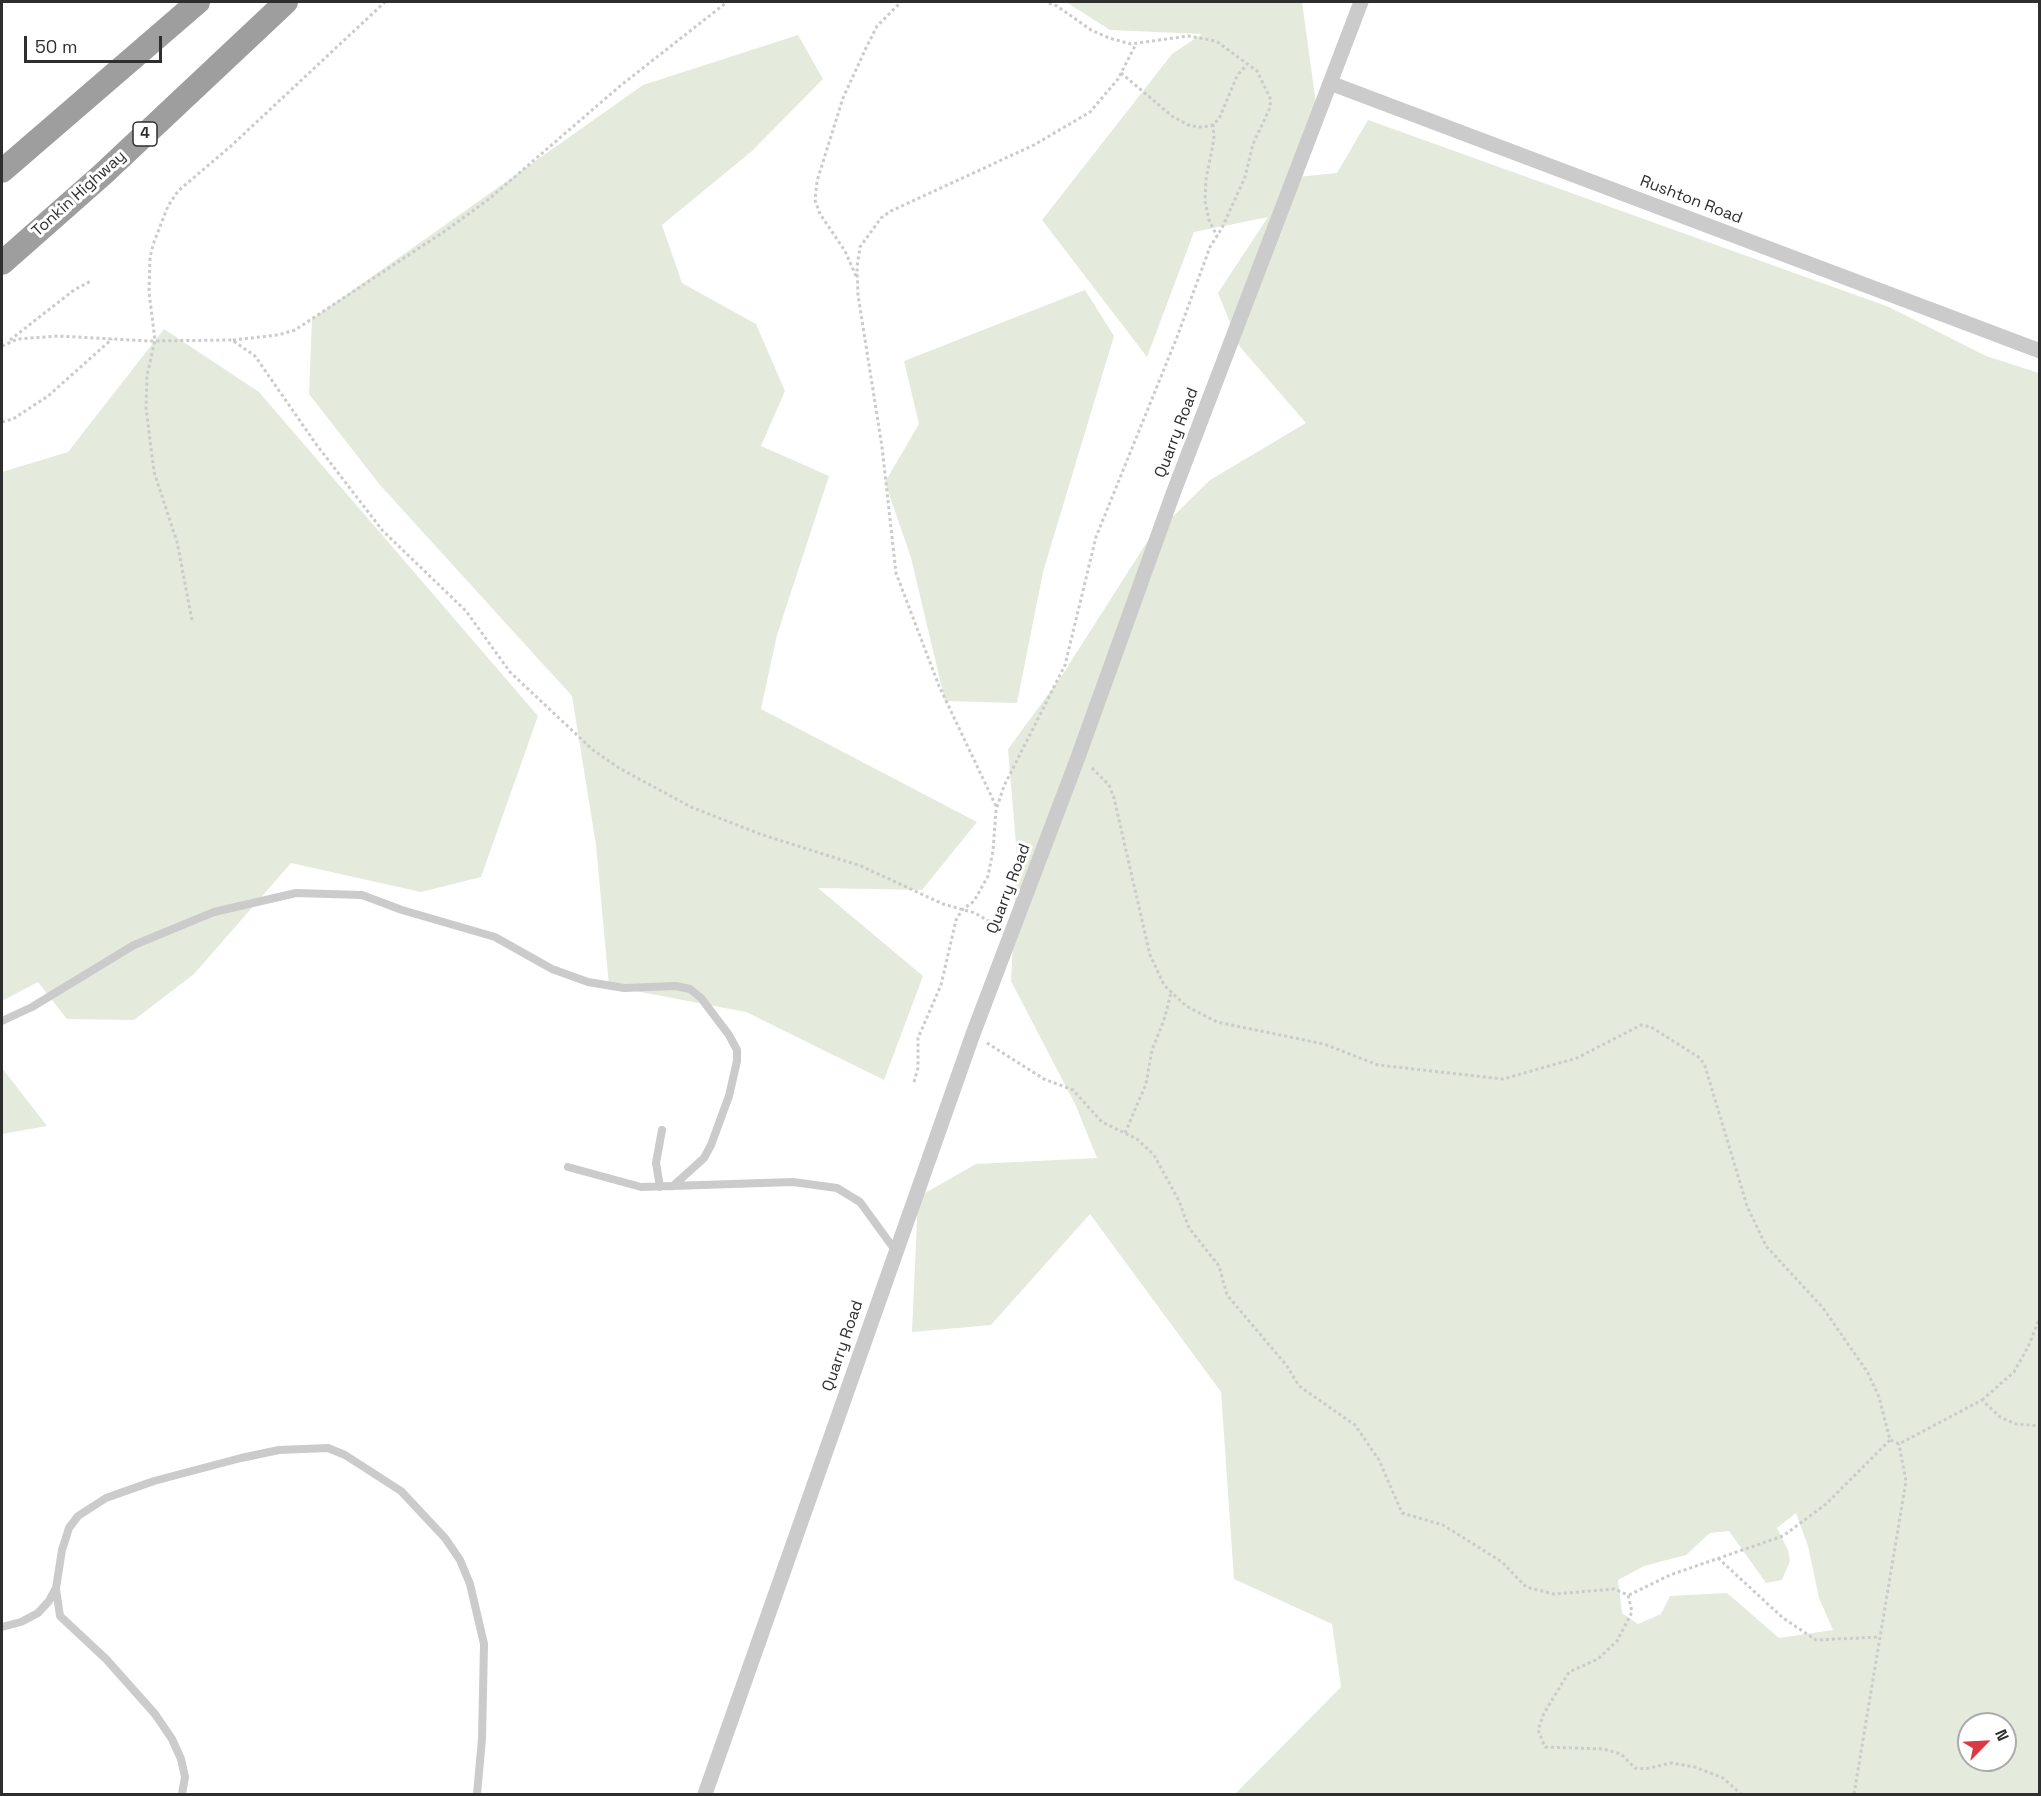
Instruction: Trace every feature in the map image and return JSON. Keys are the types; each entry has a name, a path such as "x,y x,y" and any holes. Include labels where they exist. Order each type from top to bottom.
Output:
{"highway":[{"path":"2,171 198,2"},
{"name":"Tonkin Highway","path":"2,263 103,174 286,2"}],"street":[{"name":"Quarry Road","path":"705,1794 972,1034 1077,760 1174,491 1361,2"},
{"name":"Rushton Road","path":"1330,83 2040,351"}],"lane":[{"path":"2,1021 32,1007 134,945 214,912 296,893 362,895 402,910 495,937 552,969 588,982 624,988 676,986 690,989 701,998 729,1035 737,1050 737,1061 729,1096 711,1146 704,1158 673,1186"},
{"path":"660,1187 656,1163 662,1130"},
{"path":"568,1167 621,1183 660,1187 793,1182 837,1188 860,1202 896,1252"},
{"path":"182,1794 185,1778 181,1759 172,1739 155,1714 106,1659 60,1616 56,1588 62,1550 69,1528 78,1516 106,1498 154,1481 279,1450 328,1448 345,1455 401,1491 429,1519 460,1560 470,1584 484,1644 482,1739 477,1794"},
{"path":"2,1627 21,1622 38,1612 49,1601 56,1588"}],"path":[{"path":"192,620 171,518 161,497 150,446 146,408 147,376 155,340 149,292 150,257 160,224 178,191 231,146 385,2"},
{"path":"9,341 58,336 232,340 278,335 295,330 489,199 620,86 727,2"},
{"path":"858,280 845,251 820,214 815,200 817,180 843,98 866,48 877,27 901,2"},
{"path":"914,1082 918,1068 918,1038 941,985 956,920 962,910 974,901 987,876 993,851 997,808 1012,765 1044,709 1065,665 1096,537 1181,327 1210,247 1241,188 1256,135 1269,110 1271,100 1268,88 1257,71 1216,41 1204,37 1169,37 1151,43 1136,44 1109,38 1049,2"},
{"path":"997,808 939,686 896,573 882,447 862,330 858,280 860,247 881,218 1064,129 1090,112 1121,73 1136,44"},
{"path":"1121,73 1172,116 1188,125 1199,127 1213,124 1225,110 1237,76 1247,63"},
{"path":"1213,124 1214,140 1206,179 1205,201 1209,220 1217,236"},
{"path":"2,346 74,290 91,281"},
{"path":"2,422 13,419 48,396 112,339"},
{"path":"232,340 255,356 310,435 382,530 466,611 510,672 593,750 619,768 691,807 760,834 861,866 943,904 975,913 1012,934"},
{"path":"1077,760 1096,770 1108,785 1150,955 1164,985 1186,1005 1217,1022 1324,1044 1378,1065 1503,1078 1577,1058 1641,1025 1651,1027 1700,1058 1705,1066 1747,1206 1767,1246 1823,1308 1868,1373 1880,1397 1890,1440"},
{"path":"1125,1133 1146,1084 1152,1050 1164,1020 1171,992"},
{"path":"972,1034 1044,1079 1073,1090 1102,1122 1137,1139 1154,1155 1179,1200 1188,1228 1219,1266 1227,1295 1287,1366 1299,1386 1355,1425 1379,1460 1402,1513 1443,1525 1502,1562 1526,1587 1554,1594 1614,1589 1628,1595 1670,1575 1783,1536 1826,1504 1890,1440"},
{"path":"1899,1444 1982,1400 2014,1372 2029,1346 2040,1317"},
{"path":"1982,1400 2000,1417 2016,1424 2040,1426"},
{"path":"1890,1440 1899,1444"},
{"path":"1854,1794 1906,1481 1899,1444"},
{"path":"1718,1558 1783,1618 1816,1640 1880,1637"},
{"path":"1628,1595 1632,1612 1617,1641 1598,1659 1569,1672 1544,1713 1538,1730 1541,1742 1545,1747 1612,1751 1621,1754 1635,1768 1645,1769 1671,1763 1695,1767 1723,1778 1742,1794"}],"green space":[{"path":"1066,2 1302,2 1317,111 1287,178 1337,173 1368,120 1889,307 1986,356 2039,373 2039,1794 1235,1794 1341,1687 1332,1624 1234,1579 1221,1392 1090,1214 991,1325 912,1332 918,1197 976,1164 1097,1158 1076,1106 1011,981 1017,857 1008,749 1061,677 1147,542 1210,480 1306,423 1240,347 1218,293 1268,217 1194,232 1147,357 1042,220 1172,54 1202,34 1110,30","holes":["1796,1513 1808,1546 1819,1598 1833,1630 1779,1638 1727,1593 1670,1596 1661,1614 1638,1624 1622,1613 1618,1580 1644,1566 1686,1555 1710,1533 1729,1531 1766,1583 1782,1580 1790,1561 1788,1550 1777,1528"]},
{"path":"798,35 823,79 752,151 662,225 682,283 756,324 785,391 761,446 829,476 777,635 761,709 977,822 922,890 818,888 923,976 884,1080 746,1012 609,986 596,845 572,696 380,485 309,394 312,319 643,85"},
{"path":"1085,290 1114,336 1043,572 1017,703 945,701 911,558 885,482 919,424 904,361"},
{"path":"164,329 259,392 538,716 481,877 421,892 291,863 194,974 134,1020 67,1019 38,982 2,1001 2,472 68,452"},
{"path":"2,1068 47,1126 2,1134"}]}
